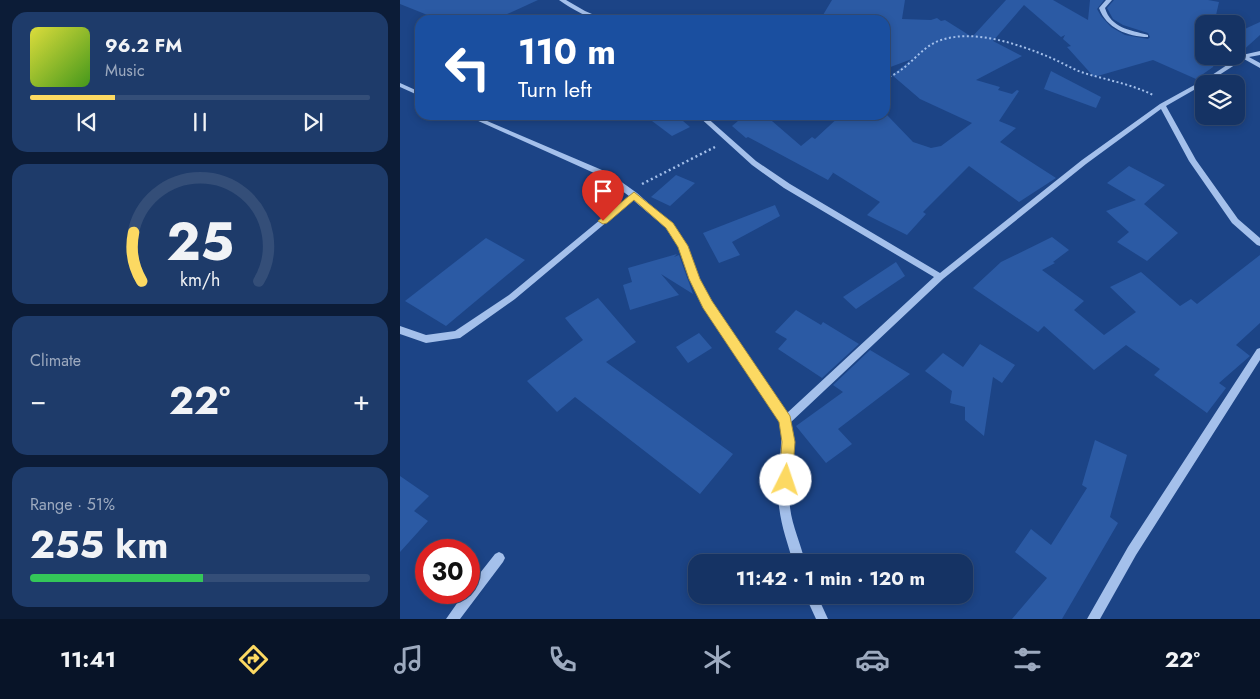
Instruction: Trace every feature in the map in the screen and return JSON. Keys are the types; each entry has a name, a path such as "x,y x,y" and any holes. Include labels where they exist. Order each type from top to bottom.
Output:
{"street":[{"path":"562,0 590,15"},
{"path":"1109,0 1102,8 1103,16 1109,23 1146,36"},
{"path":"1245,56 1260,53"},
{"path":"1245,57 1260,66"},
{"path":"786,420 940,277 1084,162 1164,103 1211,78 1230,65"},
{"path":"400,85 415,92"},
{"path":"1164,103 1193,161 1235,221 1260,243"},
{"path":"480,120 606,175 631,193 669,226 683,246 695,279 707,304 786,420 788,442 784,499 791,538 796,554"},
{"path":"706,120 754,164 787,186 940,277"},
{"path":"400,330 426,339 457,335 512,297 631,193"},
{"path":"1093,619 1132,551 1260,352"},
{"path":"452,619 499,558"},
{"path":"815,604 822,619"}],"path":[{"path":"890,76 931,44 952,38 990,39 1050,57 1086,73 1142,88 1164,103"},
{"path":"631,193 712,148 730,142"}],"building":[{"path":"400,0 538,0 505,15 428,15 400,4"},
{"path":"832,0 905,0 902,19 931,20 937,18 941,21 945,20 972,37 1006,0 1053,0 1088,20 1090,0 1104,0 1097,9 1111,27 1125,35 1148,39 1150,37 1148,33 1123,25 1113,19 1107,8 1114,0 1208,0 1219,2 1216,15 1195,15 1195,65 1214,65 1202,75 1195,75 1195,79 1153,60 1094,77 1067,47 1071,46 1063,39 1065,35 1061,37 1024,5 993,41 1022,56 976,80 1000,87 998,90 1012,94 1017,90 1019,91 999,121 1016,128 1000,142 1056,178 1019,202 969,166 923,212 926,214 907,235 867,215 880,202 832,172 828,180 748,137 746,138 732,126 739,120 771,120 801,146 812,137 815,139 836,120 890,120 890,118 913,142 931,148 941,146 972,123 920,99 892,75 912,59 890,67 890,15 823,15"},
{"path":"1260,22 1260,35 1245,49 1245,29"},
{"path":"1051,71 1101,97 1096,108 1044,89"},
{"path":"651,120 682,120 690,127 672,136"},
{"path":"1129,166 1165,185 1144,204 1178,233 1147,261 1117,242 1129,232 1106,211 1136,200 1107,183"},
{"path":"676,175 695,183 670,206 651,197"},
{"path":"775,205 780,216 732,242 740,255 719,263 703,233"},
{"path":"1052,237 1069,250 1053,262 1055,263 1042,270 1084,301 1074,310 1104,335 1136,312 1110,287 1141,272 1180,306 1191,299 1197,304 1260,255 1260,323 1236,345 1250,356 1219,383 1226,388 1207,413 1154,375 1160,369 1126,345 1094,370 1044,326 1038,332 973,288 1001,262"},
{"path":"486,238 525,260 446,326 405,301"},
{"path":"677,254 674,257 679,255 693,294 661,274 679,295 630,310 623,285 632,282 628,268"},
{"path":"896,262 905,276 856,309 843,297"},
{"path":"598,298 636,342 606,362 733,454 700,494 575,397 557,412 527,381 583,340 565,318"},
{"path":"796,310 821,325 823,322 859,344 822,378 778,349 787,339 775,332"},
{"path":"699,333 712,348 688,363 676,347"},
{"path":"980,344 1015,365 1002,383 993,377 984,436 965,420 965,407 950,403 952,391 925,371 943,353 963,367"},
{"path":"870,350 910,374 838,429 852,444 826,463 796,426 843,392 833,385"},
{"path":"1095,440 1127,455 1110,517 1118,523 1062,619 1012,619 1047,578 1015,552 1031,529 1051,545 1087,488 1082,485"},
{"path":"400,476 429,496 414,511 428,521 400,552"}],"route":[{"path":"603,221 634,195 669,226 683,246 695,279 707,304 786,420 788,442 786,480"}]}
